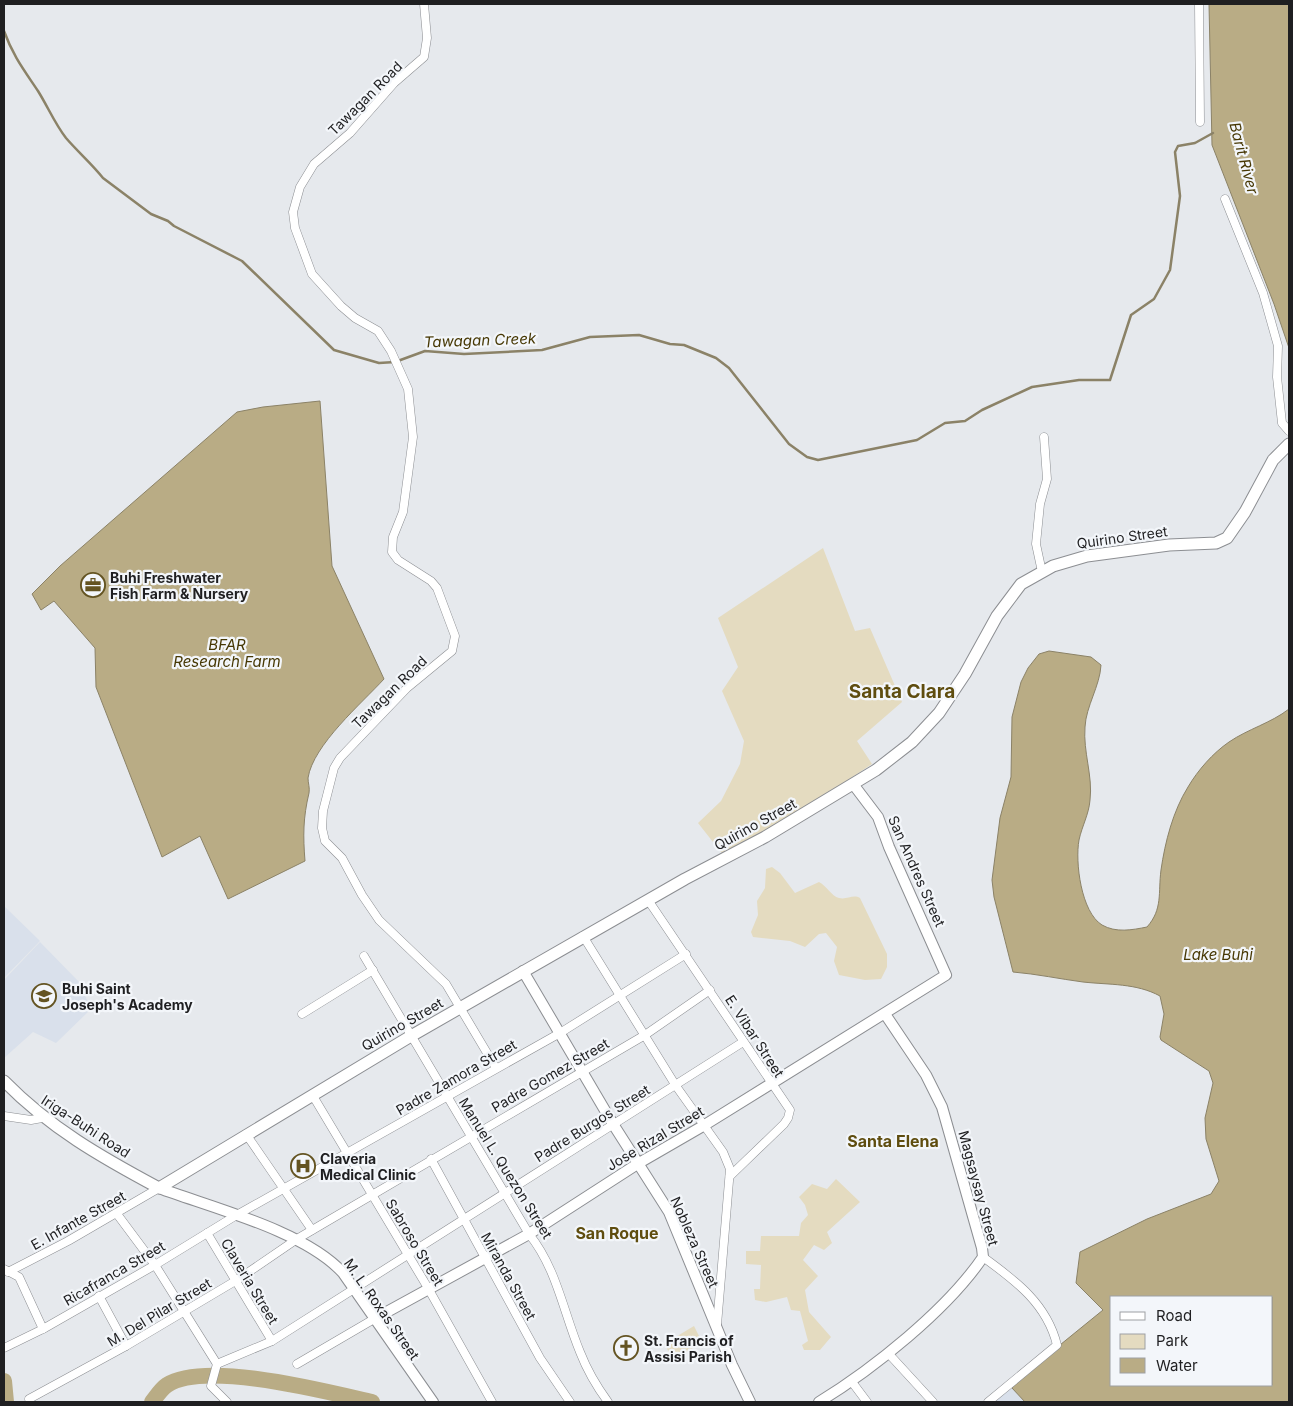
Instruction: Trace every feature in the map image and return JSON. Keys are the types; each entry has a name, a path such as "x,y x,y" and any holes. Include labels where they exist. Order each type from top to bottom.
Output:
{"main road":[{"name":"Quirino Street","path":"159,1188 246,1134 583,936 765,837 853,784 897,754 932,721 964,674 1006,602 1021,584 1062,562 1087,556 1169,545 1216,543 1227,538 1241,518 1273,460 1289,444"},
{"name":"Iriga-Buhi Road","path":"4,1081 42,1118 97,1154 159,1188"}],"street":[{"name":"Tawagan Road","path":"424,4 427,38 424,57 394,83 350,134 314,164 300,187 293,212 300,246 312,274 341,306 355,318 378,331 398,366 408,389 413,437 403,512 394,537 392,552 398,560 431,581 437,588 454,636 454,646 452,651 407,688 340,758 334,768 327,794 322,828 325,841 342,858 366,902 379,920 446,984 496,1068"},
{"path":"1199,4 1200,122"},
{"path":"1225,199 1263,293 1278,346 1277,377 1282,423 1289,431"},
{"path":"1042,572 1036,544 1040,504 1047,479 1044,437"},
{"name":"San Andres Street","path":"853,784 878,817 889,847 946,975"},
{"name":"E. Vibar Street","path":"648,900 788,1107 788,1118 754,1155 730,1176"},
{"path":"583,936 676,1086 723,1152 730,1169 717,1325"},
{"name":"Padre Zamora Street","path":"235,1216 560,1032 686,954"},
{"name":"Manuel L. Quezon Street","path":"364,956 529,1234 542,1251 552,1270 580,1352 607,1402"},
{"path":"302,1014 373,970"},
{"name":"Nobleza Street","path":"523,972 613,1124 669,1212 732,1364 750,1402"},
{"name":"Jose Rizal Street","path":"374,1319 529,1234 639,1163 886,1014 946,975"},
{"name":"Padre Gomez Street","path":"297,1239 372,1193 644,1035 710,990"},
{"name":"Magsaysay Street","path":"819,1402 852,1382 888,1353 939,1307 983,1258 982,1248 942,1107 926,1075 886,1014"},
{"name":"Padre Burgos Street","path":"216,1366 272,1341 743,1042"},
{"name":"Sabroso Street","path":"313,1096 428,1288 492,1402"},
{"path":"4,1116 31,1120 42,1118"},
{"path":"4,1124 13,1118"},
{"path":"246,1134 312,1230"},
{"name":"Miranda Street","path":"431,1159 540,1358 570,1402"},
{"name":"E. Infante Street","path":"6,1271 116,1214 159,1188"},
{"name":"M. L. Roxas Street","path":"159,1188 297,1239 331,1262 353,1289 433,1402"},
{"path":"116,1214 155,1265 184,1311 216,1366 211,1382 212,1389 228,1402"},
{"name":"Ricafranca Street","path":"4,1348 43,1329 155,1265 235,1216"},
{"name":"Claveria Street","path":"207,1233 272,1341"},
{"name":"M. Del Pilar Street","path":"29,1399 126,1346 237,1280 297,1239"},
{"path":"983,1258 1020,1284 1036,1301 1054,1331 1058,1345 988,1402"},
{"path":"6,1271 19,1277 43,1329"},
{"path":"99,1296 126,1346"},
{"path":"298,1364 374,1319"},
{"path":"888,1353 933,1402"},
{"path":"852,1382 868,1402"}],"shaded area":[{"path":"4,906 40,941 4,978"},
{"name":"Buhi Saint Joseph's Academy","path":"40,942 79,982 91,1009 56,1043 33,1032 4,1058 4,980"},
{"path":"1016,1383 1012,1388 1025,1402 993,1402"}],"green space":[{"path":"823,548 855,631 870,628 902,702 857,741 872,764 794,816 724,856 698,823 721,801 740,764 744,741 722,691 738,667 718,618"},
{"path":"772,867 780,873 795,893 819,882 836,897 860,898 887,954 887,967 881,979 865,980 839,975 834,961 837,947 826,933 819,934 805,947 790,941 753,937 751,932 758,915 757,901 765,888 766,869"},
{"path":"836,1179 860,1202 827,1232 832,1243 824,1250 814,1245 803,1260 818,1276 805,1290 809,1312 831,1337 820,1350 804,1350 802,1345 808,1341 800,1311 791,1310 787,1297 766,1302 755,1300 754,1289 760,1289 761,1265 746,1264 746,1251 760,1251 761,1236 799,1236 801,1223 808,1215 805,1205 799,1197 812,1184 827,1189"},
{"path":"694,1326 702,1342 674,1360 664,1344"}],"water":[{"name":"Barit River","path":"1209,4 1289,4 1289,348 1274,304 1212,145"},
{"name":"BFAR Research Farm","path":"320,401 332,566 384,679 328,739 312,765 308,778 309,791 305,819 305,861 228,899 200,836 162,857 96,687 95,648 54,601 41,610 32,594 60,566 237,412 263,407"},
{"name":"Lake Buhi","path":"1049,651 1091,657 1101,665 1085,727 1085,746 1091,791 1088,810 1079,840 1078,861 1081,886 1089,909 1095,919 1102,925 1118,930 1147,927 1156,914 1161,870 1170,827 1183,796 1201,768 1217,751 1229,742 1289,709 1289,1402 1025,1402 1012,1388 1039,1362 1103,1310 1076,1283 1080,1252 1147,1219 1211,1194 1219,1181 1206,1139 1205,1118 1213,1083 1209,1071 1161,1040 1164,1014 1160,996 1132,987 1013,972 994,897 992,880 1000,818 1011,777 1012,717 1021,682 1028,668 1039,654"}],"waterway":[{"name":"Tawagan Creek","path":"4,31 15,55 62,133 103,178 151,214 168,221 174,226 242,261 334,350 379,363 395,362 425,351 464,354 542,350 590,337 639,335 670,344 684,345 716,358 729,368 789,444 807,457 818,460 917,440 945,423 965,421 982,410 1032,387 1079,380 1110,380 1131,315 1154,299 1170,270 1180,196 1175,152 1178,146 1195,143 1213,133"},
{"path":"152,1402 167,1385 185,1378 209,1376 267,1380 372,1402"},
{"path":"4,1381 6,1402"}],"place":[{"name":"Buhi Freshwater Fish Farm & Nursery","path":"93,585"},
{"name":"Buhi Saint Joseph's Academy","path":"44,996"},
{"name":"Claveria Medical Clinic","path":"303,1166"},
{"name":"St. Francis of Assisi Parish","path":"626,1348"}],"district":[{"name":"Santa Clara","path":"902,691"},
{"name":"Santa Elena","path":"893,1141"},
{"name":"San Roque","path":"617,1233"}]}
